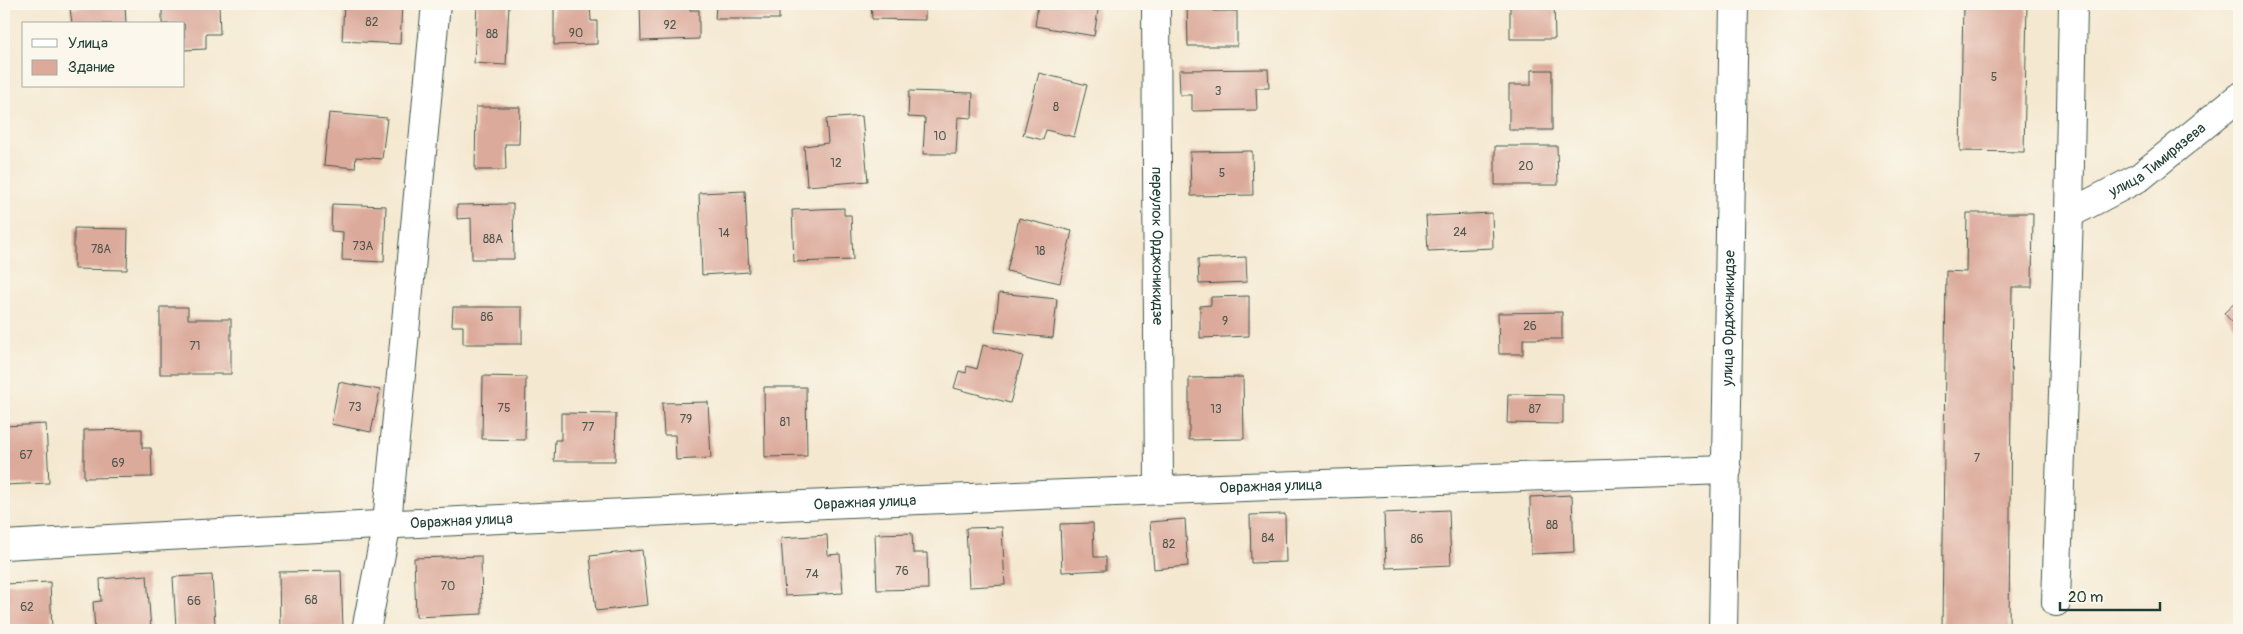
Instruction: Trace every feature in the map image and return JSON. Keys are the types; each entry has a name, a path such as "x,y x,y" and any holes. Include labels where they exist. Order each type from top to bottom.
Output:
{"street":[{"path":"366,630 387,523 436,4"},
{"name":"переулок Орджоникидзе","path":"1156,4 1160,488"},
{"name":"улица Орджоникидзе","path":"1723,630 1734,4"},
{"path":"2056,602 2070,214 2073,4"},
{"name":"улица Тимирязева","path":"2070,214 2140,177 2239,97"},
{"name":"Овражная улица","path":"4,545 387,523 1160,488 1727,470"}],"building":[{"path":"125,4 126,22 72,22 70,8"},
{"path":"162,4 219,4 220,34 206,34 206,49 185,50 185,22 162,22"},
{"path":"344,4 402,4 400,44 342,41"},
{"path":"477,4 509,4 506,65 474,63"},
{"path":"554,4 590,4 591,21 597,21 597,44 554,45"},
{"path":"640,4 689,4 690,10 699,10 699,39 641,41"},
{"path":"716,4 779,4 779,19 715,19"},
{"path":"871,4 925,4 925,20 872,19"},
{"path":"1038,4 1099,4 1094,36 1035,26"},
{"path":"1187,4 1213,4 1213,11 1237,11 1237,46 1188,46"},
{"path":"1510,4 1554,4 1555,39 1510,39"},
{"path":"1963,4 2027,4 2024,152 1960,151"},
{"path":"1268,69 1269,88 1256,88 1257,110 1192,111 1192,95 1180,95 1179,70"},
{"path":"1531,70 1552,70 1552,130 1509,130 1509,85 1531,85"},
{"path":"1039,73 1087,85 1074,137 1046,130 1043,140 1023,135"},
{"path":"909,91 973,93 972,118 958,117 956,154 923,154 925,118 908,117"},
{"path":"476,107 520,107 519,144 505,144 506,170 475,170"},
{"path":"329,113 387,118 382,159 356,157 355,168 324,165"},
{"path":"862,116 868,181 807,186 804,146 828,143 826,119"},
{"path":"1495,146 1557,146 1558,185 1495,185"},
{"path":"1252,151 1253,195 1191,196 1190,152"},
{"path":"745,191 749,272 702,275 699,193"},
{"path":"332,204 386,206 384,262 342,260 343,232 331,231"},
{"path":"513,204 514,259 472,259 471,218 457,219 457,205"},
{"path":"844,208 844,215 851,215 853,260 794,262 792,210"},
{"path":"1492,213 1493,248 1428,251 1426,216"},
{"path":"1967,213 2033,213 2032,287 2012,287 2009,630 1942,630 1946,271 1966,272"},
{"path":"1019,218 1072,231 1060,283 1007,271"},
{"path":"74,228 128,229 127,270 74,269"},
{"path":"1246,257 1247,282 1199,284 1198,259"},
{"path":"999,293 1057,299 1053,338 995,332"},
{"path":"1249,296 1249,336 1200,338 1200,306 1211,305 1211,297"},
{"path":"2239,299 2239,330 2224,313"},
{"path":"160,307 188,307 188,319 231,319 231,374 160,374"},
{"path":"453,307 522,307 522,344 463,344 463,326 452,326"},
{"path":"1562,312 1562,339 1523,339 1523,354 1499,354 1498,313"},
{"path":"983,345 1023,356 1010,403 954,388 959,371 966,373 967,366 977,369"},
{"path":"483,376 526,377 525,440 482,439"},
{"path":"1243,377 1244,439 1189,440 1189,378"},
{"path":"339,382 380,390 371,432 331,424"},
{"path":"764,387 806,387 807,456 765,457"},
{"path":"1508,394 1563,395 1563,424 1507,423"},
{"path":"708,402 711,458 676,460 675,435 664,435 662,403"},
{"path":"561,413 616,414 615,461 554,461 555,440 561,440"},
{"path":"46,424 49,483 4,485 4,426"},
{"path":"142,429 142,448 151,448 152,477 84,478 84,430"},
{"path":"1572,495 1574,552 1531,554 1530,497"},
{"path":"1449,510 1451,565 1386,568 1384,513"},
{"path":"1285,514 1286,562 1251,563 1250,515"},
{"path":"1185,519 1188,566 1154,569 1150,522"},
{"path":"1093,523 1094,557 1106,557 1106,570 1062,572 1060,524"},
{"path":"1002,527 1005,585 969,587 966,528"},
{"path":"912,533 913,553 927,553 928,589 877,590 875,534"},
{"path":"827,535 828,555 840,554 843,593 785,596 781,538"},
{"path":"642,550 648,605 596,611 590,556"},
{"path":"481,556 482,614 416,617 414,558"},
{"path":"341,571 343,628 280,629 279,572"},
{"path":"147,575 151,630 95,630 93,602 101,601 100,579"},
{"path":"212,575 215,625 176,628 173,577"},
{"path":"50,582 52,630 4,630 4,584"}]}
